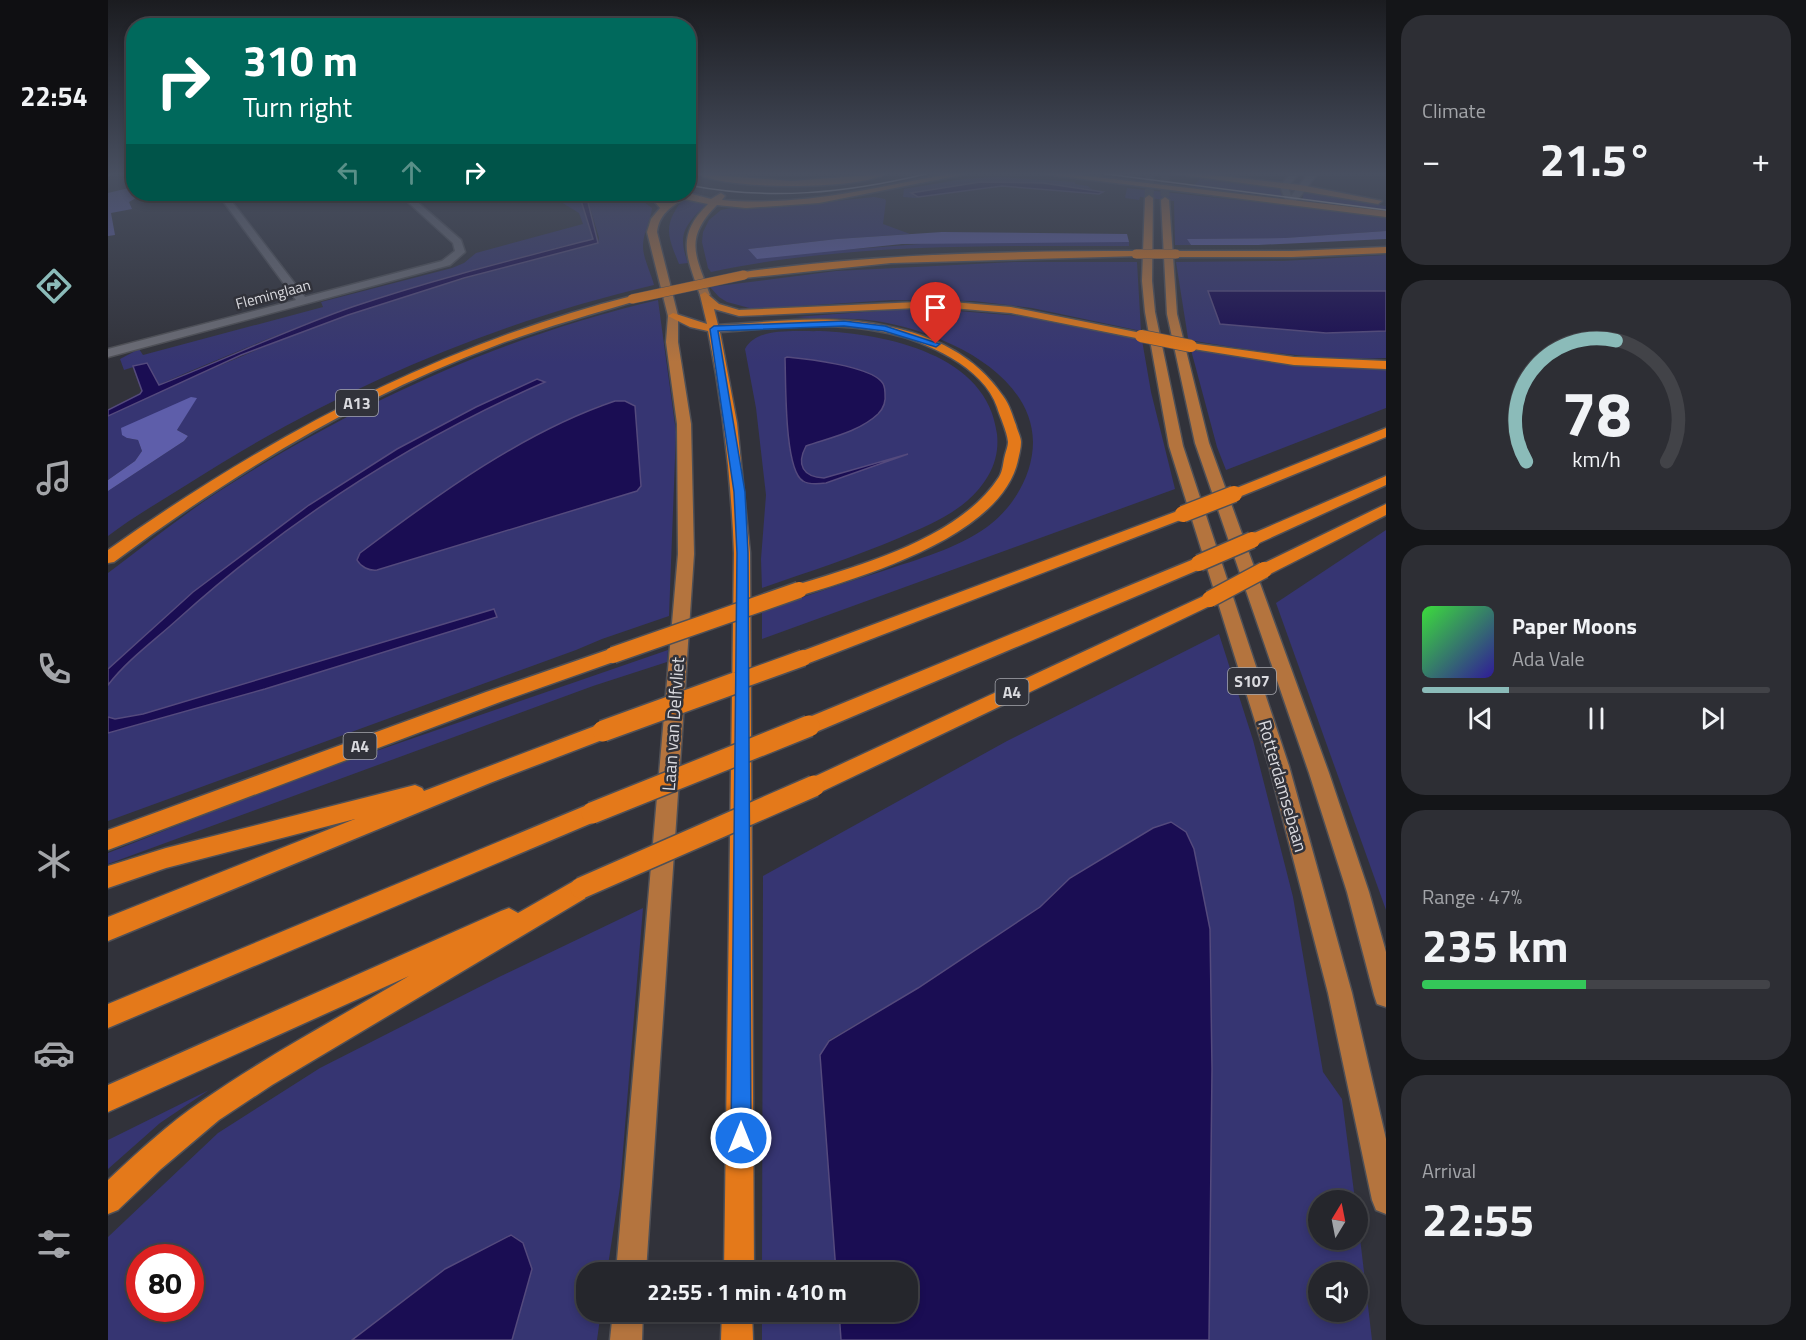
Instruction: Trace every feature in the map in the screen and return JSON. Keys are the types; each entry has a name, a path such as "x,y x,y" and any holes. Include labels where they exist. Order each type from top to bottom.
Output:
{"highway":[{"name":"A13","path":"108,558 188,501 254,459 364,400 458,357 512,336 632,299 744,275 827,263 897,258 993,254 1292,254 1386,249"},
{"path":"705,295 714,329 739,492 742,553 739,1262"},
{"path":"705,295 715,306 739,313 940,304 1011,310 1191,346 1294,361 1386,365"},
{"path":"673,316 694,325 714,329"},
{"name":"A4","path":"108,840 493,697 856,572 914,549 939,538 981,509 1005,479 1010,465 1014,437 1010,418 1000,399 975,369 950,351 920,338 885,329 844,324 714,329"},
{"path":"108,929 483,777 1183,514 1386,432"},
{"path":"108,1016 592,813 809,726 1199,563 1386,480"},
{"name":"A4","path":"108,1099 406,963 814,786 1210,599 1386,509"},
{"path":"108,877 166,858 483,777"},
{"name":"A4","path":"108,1200 152,1159 210,1111 263,1076 581,888"},
{"path":"736,1340 737,1322"}],"main road":[{"name":"Laan van Delfvliet","path":"632,1262 686,554 684,424 672,342 673,316 653,237"},
{"path":"689,237 690,252 705,295"},
{"name":"Rotterdamsebaan","path":"1154,237 1147,281 1150,312 1176,446 1279,766 1340,993 1386,1200"},
{"name":"Rotterdamsebaan","path":"1165,237 1172,314 1202,443 1319,773 1358,892 1386,995"},
{"path":"626,1340 627,1322"}],"street":[{"path":"254,237 303,302"},
{"name":"Fleminglaan","path":"108,353 446,262 460,252 458,242 452,237"}],"shaded area":[{"path":"537,237 592,237 593,239 472,270 352,307 158,385 146,363 124,370 120,359 139,349 143,355 323,307 321,302 452,268 464,263 476,253"},
{"path":"592,237 596,237 598,243 464,278 348,315 241,355 108,416 108,410 142,391 133,366 147,363 159,385 352,307 442,279 593,239"},
{"path":"644,237 643,251 654,285 592,301 471,341 355,391 242,451 147,509 108,536 108,491 184,441 188,436 177,430 196,398 127,438 138,440 142,451 135,461 108,480 108,416 227,362 348,315 441,285 598,243 599,238"},
{"path":"670,237 684,237 683,243 688,263 679,264"},
{"path":"703,237 873,237 748,249 802,253 946,242 1129,242 1129,246 1024,246 866,251 762,263 711,272"},
{"path":"874,237 1128,237 1129,242 902,244 757,259 748,249"},
{"path":"1175,237 1306,237 1188,239 1191,245 1175,245"},
{"path":"1386,237 1386,239 1258,245 1191,245 1187,239"},
{"path":"1386,255 1386,291 1208,292 1220,324 1326,333 1386,331 1386,358 1361,359 1287,354 1213,344 1188,338 1176,262 1283,261"},
{"path":"1014,262 1137,262 1141,331 1032,308 974,301 892,300 753,309 727,302 710,287 836,271"},
{"path":"1208,291 1386,291 1386,331 1326,333 1220,324"},
{"path":"658,300 676,432 669,616 108,821 108,573 218,492 321,431 430,377 542,333","holes":["601,405 641,485 637,491 377,570 365,568 468,477 540,434"]},
{"path":"919,308 1020,316 1142,340 1151,392 1175,489 762,639 762,611 923,558 963,541 996,519 1020,490 1029,467 1033,442 1028,416 1016,394 999,374 952,344 900,326 866,320 795,317"},
{"path":"820,331 874,337 903,344 930,354 954,367 975,385 990,407 997,434 994,463 981,487 967,501 943,518 865,552 762,588 761,559 766,495 756,408 745,349 751,342 768,333","holes":["787,357 844,366 879,414 854,429 790,450 785,359"]},
{"path":"1191,350 1291,363 1386,368 1386,408 1226,470 1217,447"},
{"path":"785,358 851,367 874,376 885,388 883,407 870,420 844,434 806,446 802,464 806,472 824,478 908,454 826,483 811,484 803,481 797,474 789,443"},
{"path":"537,379 545,382 446,430 398,457 306,517 220,583 132,659 108,685 108,669 193,592 309,505 397,449 476,407"},
{"path":"191,397 197,398 177,430 188,436 184,441 108,491 108,480 135,461 142,451 138,440 122,435 121,428"},
{"path":"615,401 625,401 635,406 641,486 637,491 377,570 366,568 357,560 360,553 389,531 514,447 581,414"},
{"path":"1386,530 1386,910 1276,603"},
{"path":"494,609 497,617 265,689 108,733 108,717 115,719 143,714"},
{"path":"1219,634 1253,740 1293,897 1323,1072 1342,1099 1354,1190 1308,1190 1308,1250 1361,1250 1363,1262 1308,1262 1308,1322 1368,1322 1368,1306 1372,1340 1209,1340 1212,1069 1210,929 1153,828 1070,878 1040,907 918,988 829,1040 820,1055 835,1262 762,1262 763,876 1007,741"},
{"path":"668,650 667,662 593,686 108,864 108,853 295,779"},
{"path":"1171,822 1186,832 1194,849 1210,929 1212,1069 1209,1340 841,1340 840,1322 918,1322 918,1262 835,1262 820,1055 829,1041 918,988 1040,907 1070,878 1153,828"},
{"path":"643,908 620,1187 609,1262 576,1262 576,1322 599,1322 597,1340 512,1340 532,1269 445,1269 352,1340 108,1340 108,1237 218,1133 320,1068 499,977"},
{"path":"209,1090 160,1123 108,1169 108,1140"},
{"path":"511,1235 523,1243 532,1269 512,1340 352,1340 445,1269"},
{"path":"762,1322 840,1322 841,1340 762,1340"}],"route":[{"path":"741,1138 742,553 739,492 714,329 844,324 885,329 936,344"}]}
